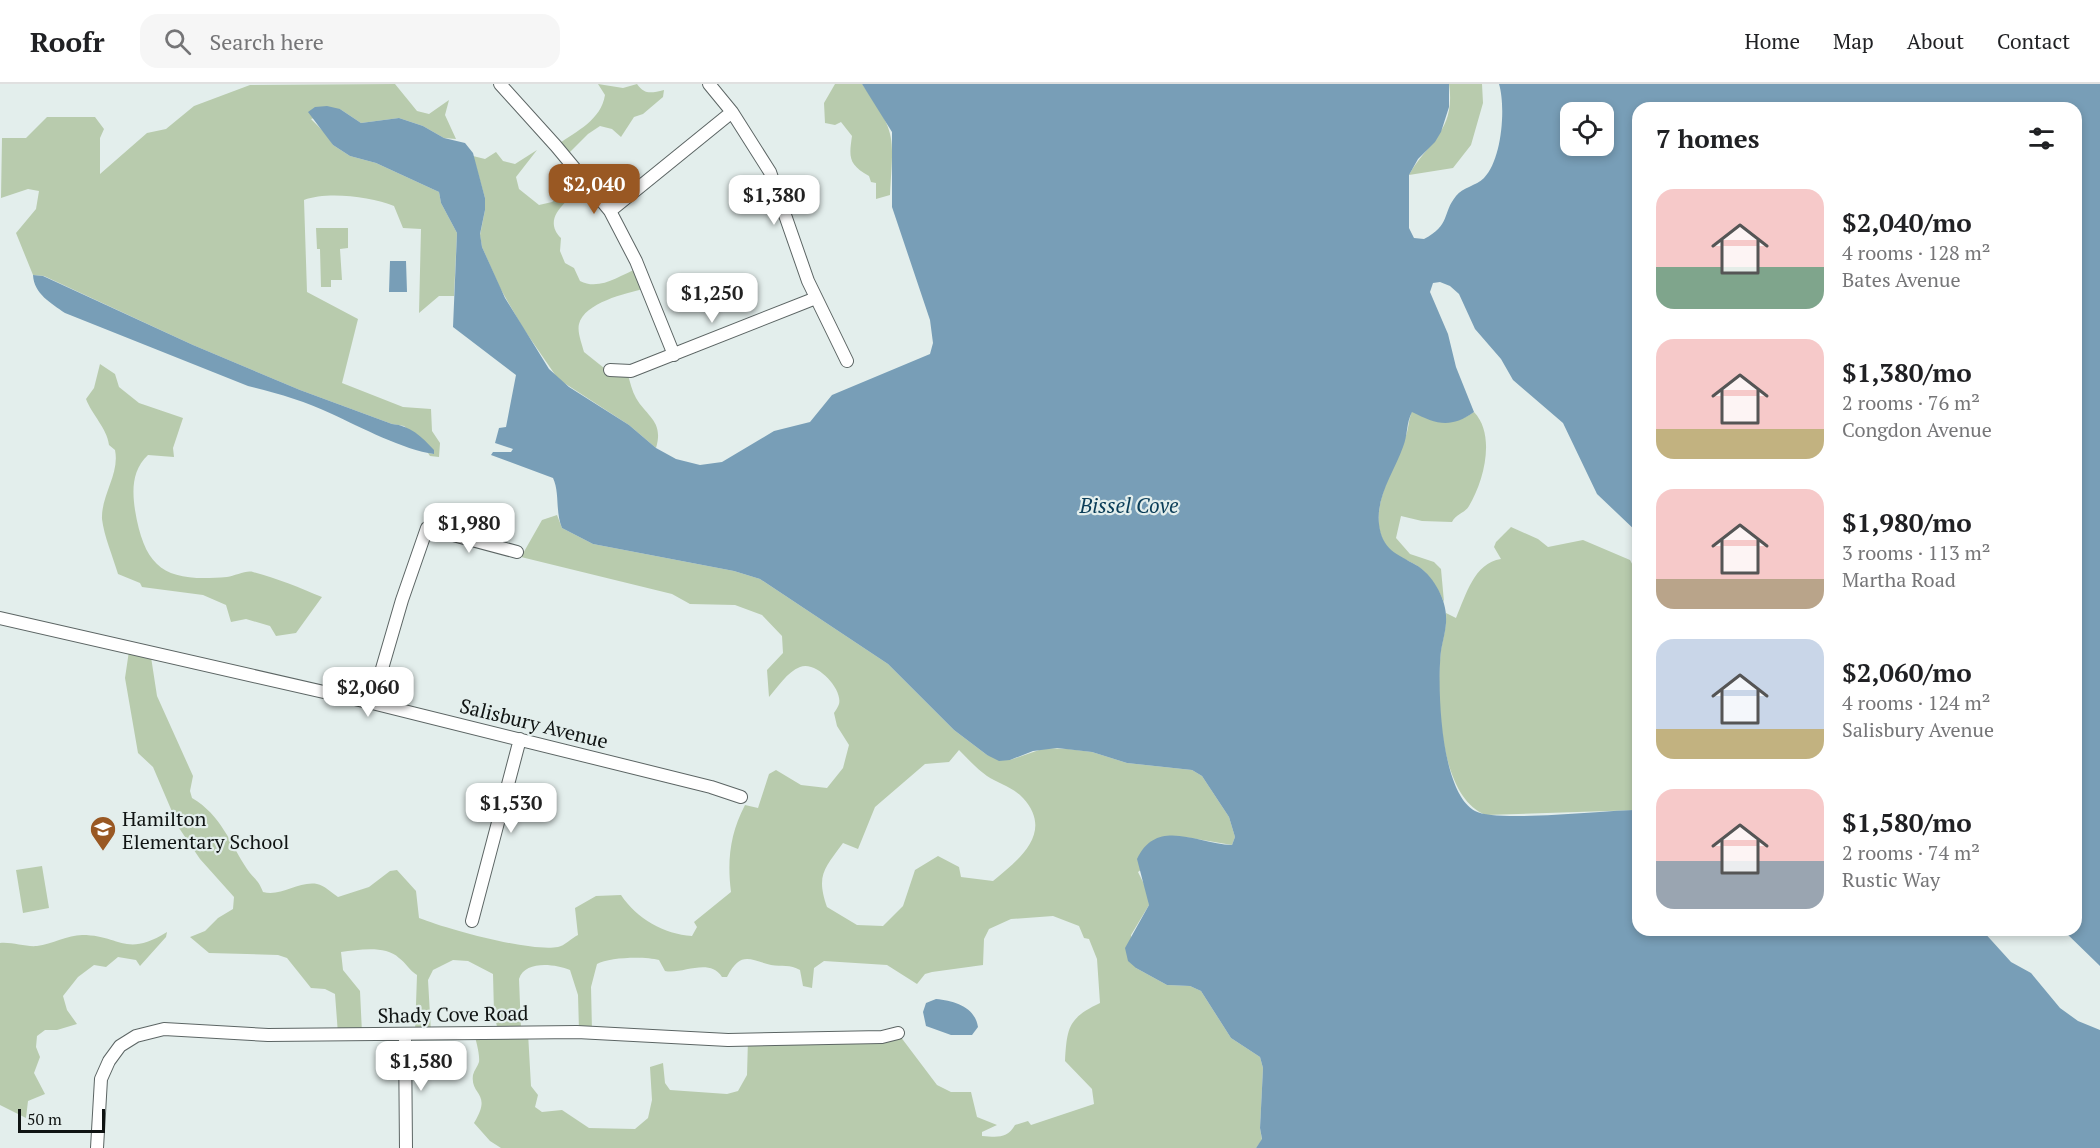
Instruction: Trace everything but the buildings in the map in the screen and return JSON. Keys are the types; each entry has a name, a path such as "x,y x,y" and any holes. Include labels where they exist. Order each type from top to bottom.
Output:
{"street":[{"path":"500,84 610,211 636,261 674,355"},
{"path":"709,84 732,112 770,172 816,298 847,361"},
{"path":"610,211 732,112"},
{"path":"610,370 631,371 816,298"},
{"path":"372,703 402,600 427,528 517,552"},
{"name":"Salisbury Avenue","path":"0,618 372,703 741,797"},
{"path":"472,921 520,740"},
{"name":"Shady Cove Road","path":"97,1148 101,1079 109,1061 120,1046 136,1036 164,1029 268,1035 578,1032 728,1040 882,1037 898,1033"},
{"path":"405,1035 406,1148"}],"green space":[{"path":"395,84 417,111 429,114 449,100 445,115 456,139 444,138 423,126 399,118 361,123 340,109 311,119 327,135 333,145 350,156 376,163 439,192 441,203 457,233 454,296 439,296 419,313 421,229 403,228 394,206 374,200 337,196 304,200 307,292 358,319 342,383 403,407 431,409 432,431 440,443 439,457 430,456 428,453 434,454 404,426 392,424 300,390 193,345 44,276 33,275 16,233 36,209 39,191 28,189 1,198 2,138 26,138 47,117 95,117 104,129 100,138 100,174 147,133 166,129 194,106 250,85"},
{"path":"598,84 623,88 637,84 649,92 664,90 663,97 643,114 634,117 621,137 612,129 600,126 588,134 566,156 557,145 587,124 603,104 605,95"},
{"path":"835,84 862,84 882,114 891,136 890,195 876,199 876,183 871,182 869,176 857,168 852,159 850,149 852,136 841,122 835,125 825,123 824,103"},
{"path":"1449,84 1482,84 1483,103 1471,145 1453,168 1409,175 1444,124 1450,100"},
{"path":"537,150 516,177 519,189 539,205 552,202 582,179 585,185 565,202 555,216 554,223 555,230 561,238 560,251 565,263 574,268 580,281 587,284 602,283 638,268 644,289 617,296 589,310 582,317 579,331 584,352 614,376 625,373 628,375 636,398 656,425 658,439 656,448 629,425 558,379 523,328 500,288 482,247 480,235 485,198 473,156 485,159 496,152 503,161 515,164"},
{"path":"316,228 348,228 348,248 340,249 342,280 331,280 331,287 321,287 320,249 317,249"},
{"path":"100,364 115,374 119,387 139,403 183,418 173,448 174,457 148,455 139,467 134,481 134,503 139,531 153,559 162,568 174,574 206,578 253,572 322,597 296,633 276,636 270,626 246,619 231,622 226,605 203,595 142,587 140,583 118,574 102,519 104,501 115,468 115,450 109,445 86,399 94,388"},
{"path":"1412,411 1427,418 1443,421 1459,419 1474,412 1485,433 1483,471 1467,508 1452,522 1422,521 1401,516 1396,538 1410,554 1434,562 1441,569 1444,602 1425,572 1394,554 1381,536 1379,508 1388,478 1406,435"},
{"path":"557,515 562,528 593,544 734,571 760,579 888,664 954,730 987,755 1010,760 1045,748 1068,749 1092,752 1127,763 1192,770 1202,776 1229,817 1235,837 1232,845 1185,837 1138,872 1148,892 1149,905 1131,935 1136,968 1167,985 1190,986 1201,991 1231,1038 1260,1057 1263,1068 1260,1128 1262,1140 1256,1148 501,1148 490,1141 474,1123 479,1113 481,1100 473,1082 479,1059 474,1033 498,1031 494,1013 493,974 468,961 453,960 433,970 428,980 431,1032 415,1033 417,975 399,958 387,951 372,949 341,952 343,970 360,991 362,1033 338,1034 335,994 325,989 311,988 287,958 278,955 209,953 190,937 205,931 218,918 233,909 234,897 200,859 179,828 153,767 138,753 125,678 129,651 151,657 157,696 193,776 190,791 192,798 218,821 263,892 270,893 317,884 338,897 369,887 390,871 397,870 416,891 419,918 448,928 509,943 545,948 558,947 578,935 575,908 596,896 621,895 627,904 652,924 671,932 692,936 697,927 694,922 731,892 729,869 736,826 745,805 758,808 769,774 776,770 801,785 827,788 843,768 849,745 837,726 834,713 839,704 837,691 827,677 806,666 791,672 769,697 767,670 783,653 782,636 762,615 735,605 690,604 672,594 521,557 542,520","holes":["959,750 987,776 1019,794 1032,810 1035,822 1034,833 1023,854 993,881 961,877 959,867 938,856 915,870 903,906 883,926 857,925 827,907 822,880 827,866 843,843 858,849 875,807 925,764 949,762","1053,916 1079,926 1084,938 1089,939 1097,959 1100,1003 1081,1014 1071,1025 1065,1061 1092,1089 1094,1104 1031,1125 1028,1121 1015,1125 1005,1135 982,1136 982,1132 997,1125 977,1117 971,1092 951,1092 937,1085 897,1032 748,1039 747,1075 738,1091 727,1094 670,1090 665,1083 663,1063 650,1067 652,1100 648,1118 635,1129 589,1128 562,1110 542,1112 535,1107 538,1095 531,1086 528,1033 521,1029 519,979 522,973 534,966 549,965 570,970 578,995 579,1030 592,1031 591,987 597,964 610,960 653,959 659,960 665,971 703,967 717,971 722,977 727,977 737,963 752,959 771,965 796,968 800,970 803,986 812,988 814,968 824,961 887,965 917,984 925,974 983,965 984,939 989,929 1011,919"]},
{"path":"1511,527 1538,539 1548,547 1583,540 1630,560 1632,564 1632,810 1486,815 1470,805 1458,788 1449,766 1440,717 1441,650 1446,613 1456,618 1472,581 1478,573 1492,562 1501,559 1494,547"},
{"path":"42,866 49,908 23,913 16,870"},
{"path":"167,932 166,937 140,966 136,960 118,957 106,967 94,965 78,977 63,996 67,1010 77,1024 57,1030 45,1030 37,1036 36,1047 40,1057 34,1073 45,1094 28,1101 26,1118 0,1105 0,943 37,946 82,935 132,944 153,940"}],"water":[{"name":"Bissel Cove","path":"862,84 1449,84 1449,107 1441,132 1435,142 1418,159 1409,175 1409,228 1414,238 1424,239 1433,234 1442,224 1452,202 1459,193 1481,181 1490,170 1501,133 1502,106 1499,84 2100,84 2100,966 2069,936 2082,936 2082,102 1632,102 1632,527 1597,494 1563,423 1513,380 1501,359 1475,329 1459,294 1450,286 1440,282 1433,283 1430,292 1448,334 1456,367 1474,412 1458,421 1443,423 1412,412 1405,443 1386,484 1380,504 1379,524 1383,540 1387,545 1427,574 1437,587 1443,601 1446,620 1441,651 1440,688 1443,737 1454,783 1463,800 1475,811 1505,816 1528,816 1632,810 1632,936 1987,936 2011,962 2031,973 2060,1008 2078,1021 2100,1030 2100,1148 1256,1148 1262,1139 1260,1128 1263,1068 1260,1057 1231,1038 1201,991 1190,986 1167,985 1136,968 1128,961 1125,948 1149,905 1137,859 1145,846 1155,839 1167,836 1232,845 1235,837 1229,817 1202,776 1192,770 1127,763 1092,752 1057,748 1033,751 1010,760 999,761 987,755 954,730 888,664 760,579 734,571 593,544 562,528 553,478 491,455 493,452 511,452 513,449 495,443 499,428 506,427 516,375 453,327 457,233 441,203 439,192 376,163 350,156 333,145 308,112 315,107 327,106 340,109 361,123 399,118 423,126 444,138 465,143 473,153 485,198 480,234 482,247 505,298 549,369 569,387 629,425 656,448 676,459 700,465 722,462 774,431 810,422 832,395 930,354 933,343 930,320 892,207 892,132"},
{"path":"390,261 406,261 407,292 389,292"},
{"path":"33,275 43,276 193,345 300,390 405,427 425,440 434,450 434,454 396,443 311,405 248,386 65,313 40,293 36,288"},
{"path":"936,999 957,1003 973,1014 978,1027 972,1035 951,1035 926,1026 923,1012 926,1003"}],"place":[{"name":"Hamilton Elementary School","path":"103,852"}]}
